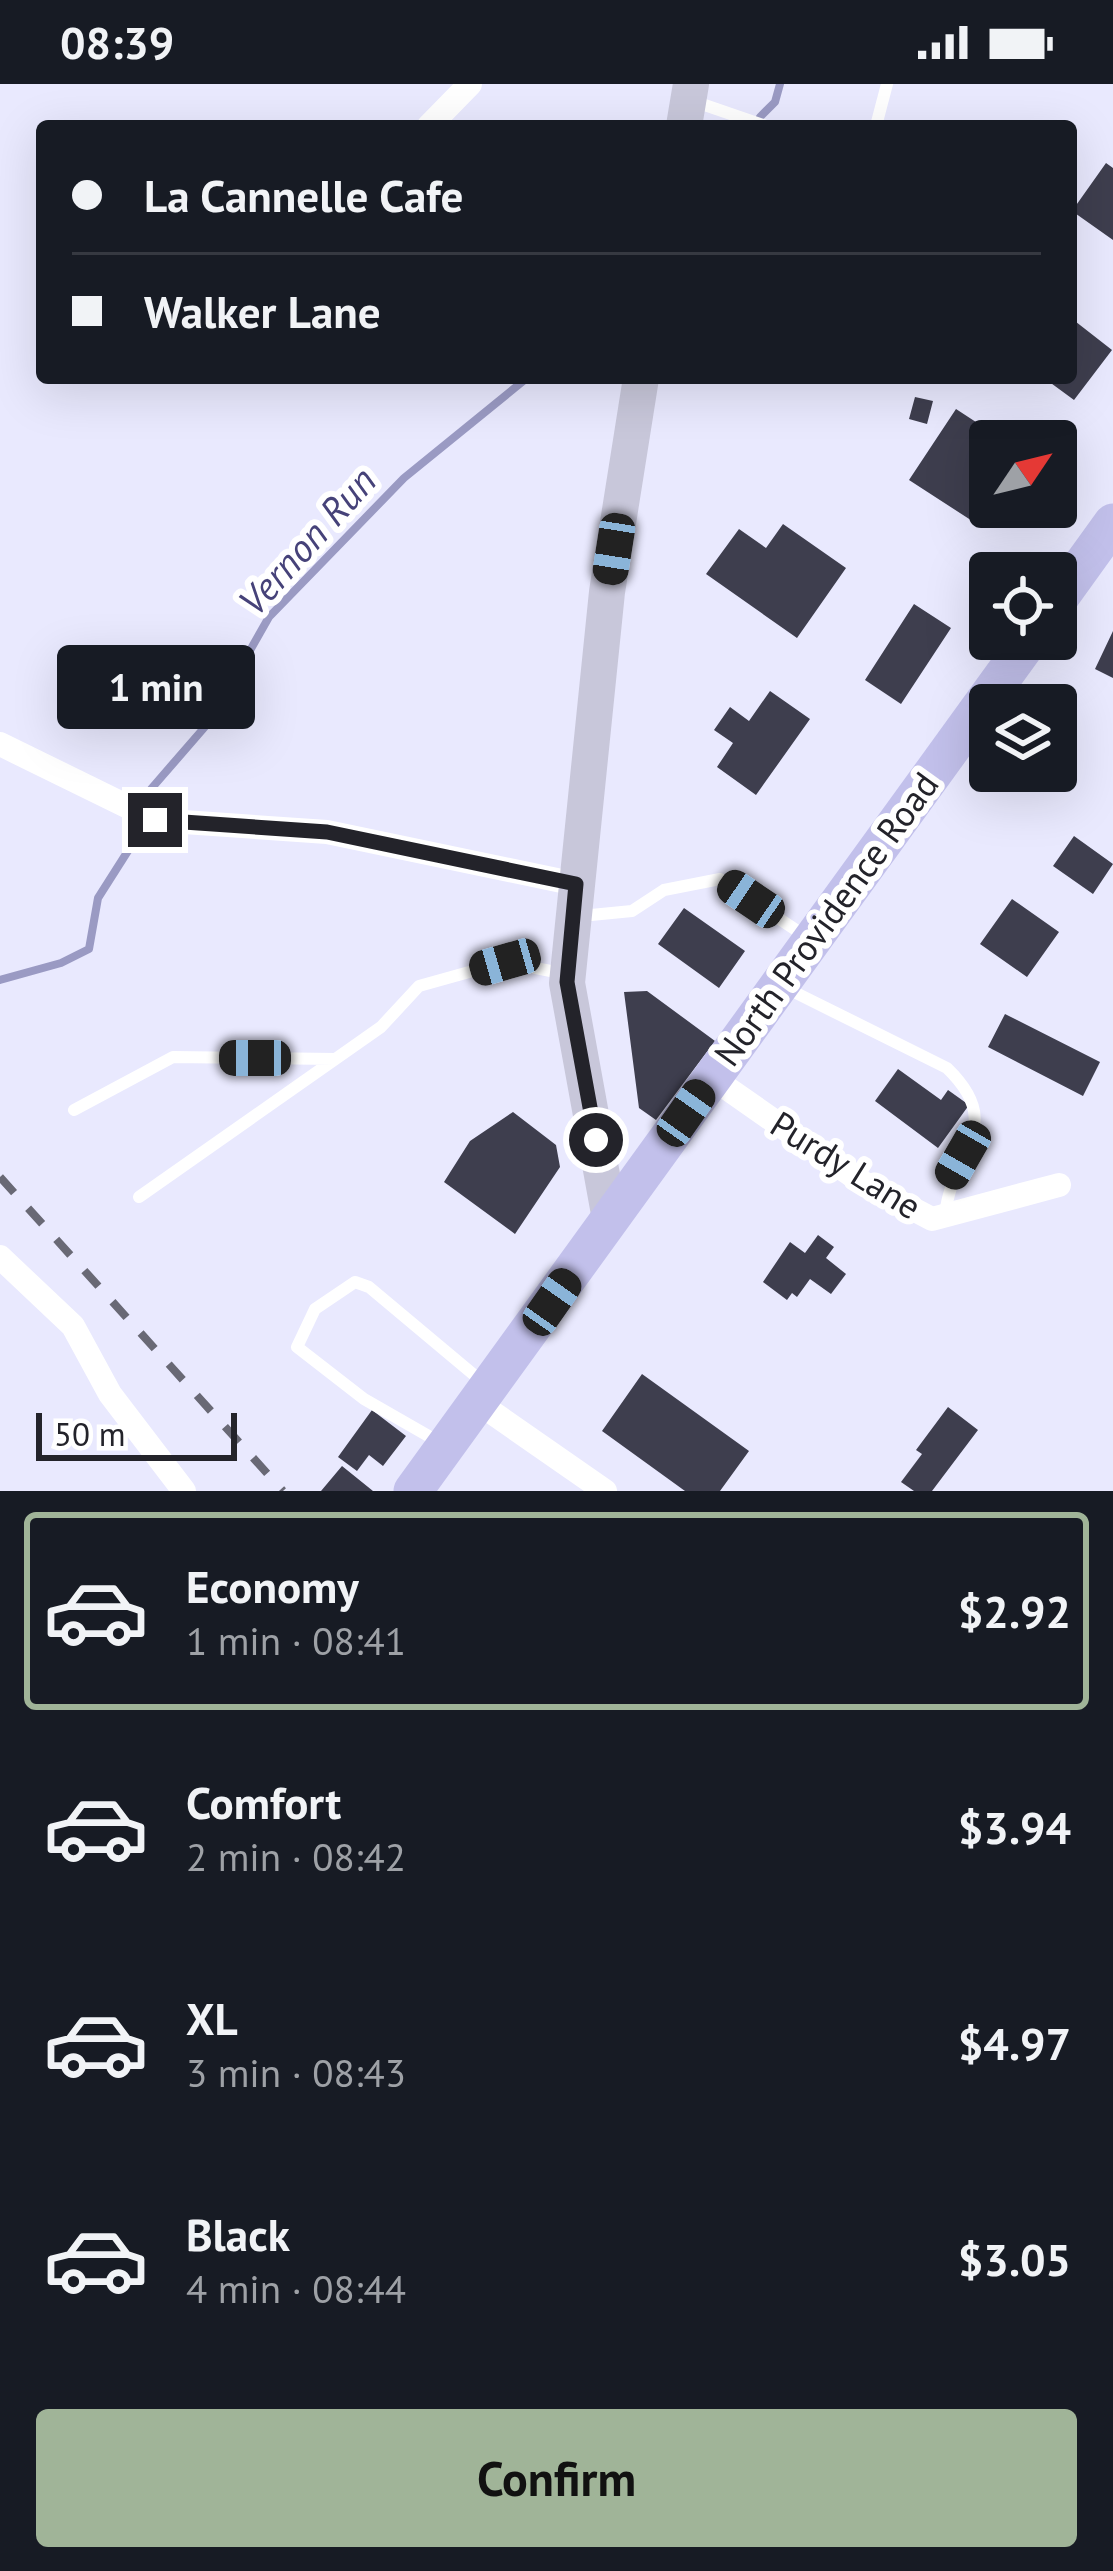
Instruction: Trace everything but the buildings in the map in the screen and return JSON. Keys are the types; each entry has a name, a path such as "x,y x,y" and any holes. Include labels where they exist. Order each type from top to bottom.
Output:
{"main road":[{"path":"1077,576 1109,536"},
{"name":"North Providence Road","path":"413,1491 1015,660"}],"street":[{"path":"435,120 470,84"},
{"path":"610,1219 568,974 607,592 640,384"},
{"path":"0,744 155,820 327,832 574,901"},
{"name":"Purdy Lane","path":"711,1077 860,1181 932,1219 1059,1185"},
{"path":"0,1258 73,1326 110,1394 184,1491"},
{"path":"482,1393 605,1491"}],"lane":[{"path":"878,120 887,84"},
{"path":"688,103 746,120"},
{"path":"574,901 632,910 664,890 720,879 811,940"},
{"path":"139,1197 381,1027 419,986 505,962 568,974"},
{"path":"780,985 947,1067 964,1084 976,1105 978,1128 948,1181 944,1216"},
{"path":"74,1110 173,1057 337,1059"},
{"path":"445,1445 364,1399 297,1347 315,1309 356,1282 369,1287 482,1393"}],"waterway":[{"name":"Vernon Run","path":"760,117 775,102 780,84"},
{"name":"Vernon Run","path":"0,980 61,963 89,949 98,898 133,843 151,789 210,721 269,617 404,478 520,384"}],"railway":[{"path":"0,1177 283,1491"}],"route":[{"path":"155,820 327,832 576,884 567,982 596,1140"}]}
